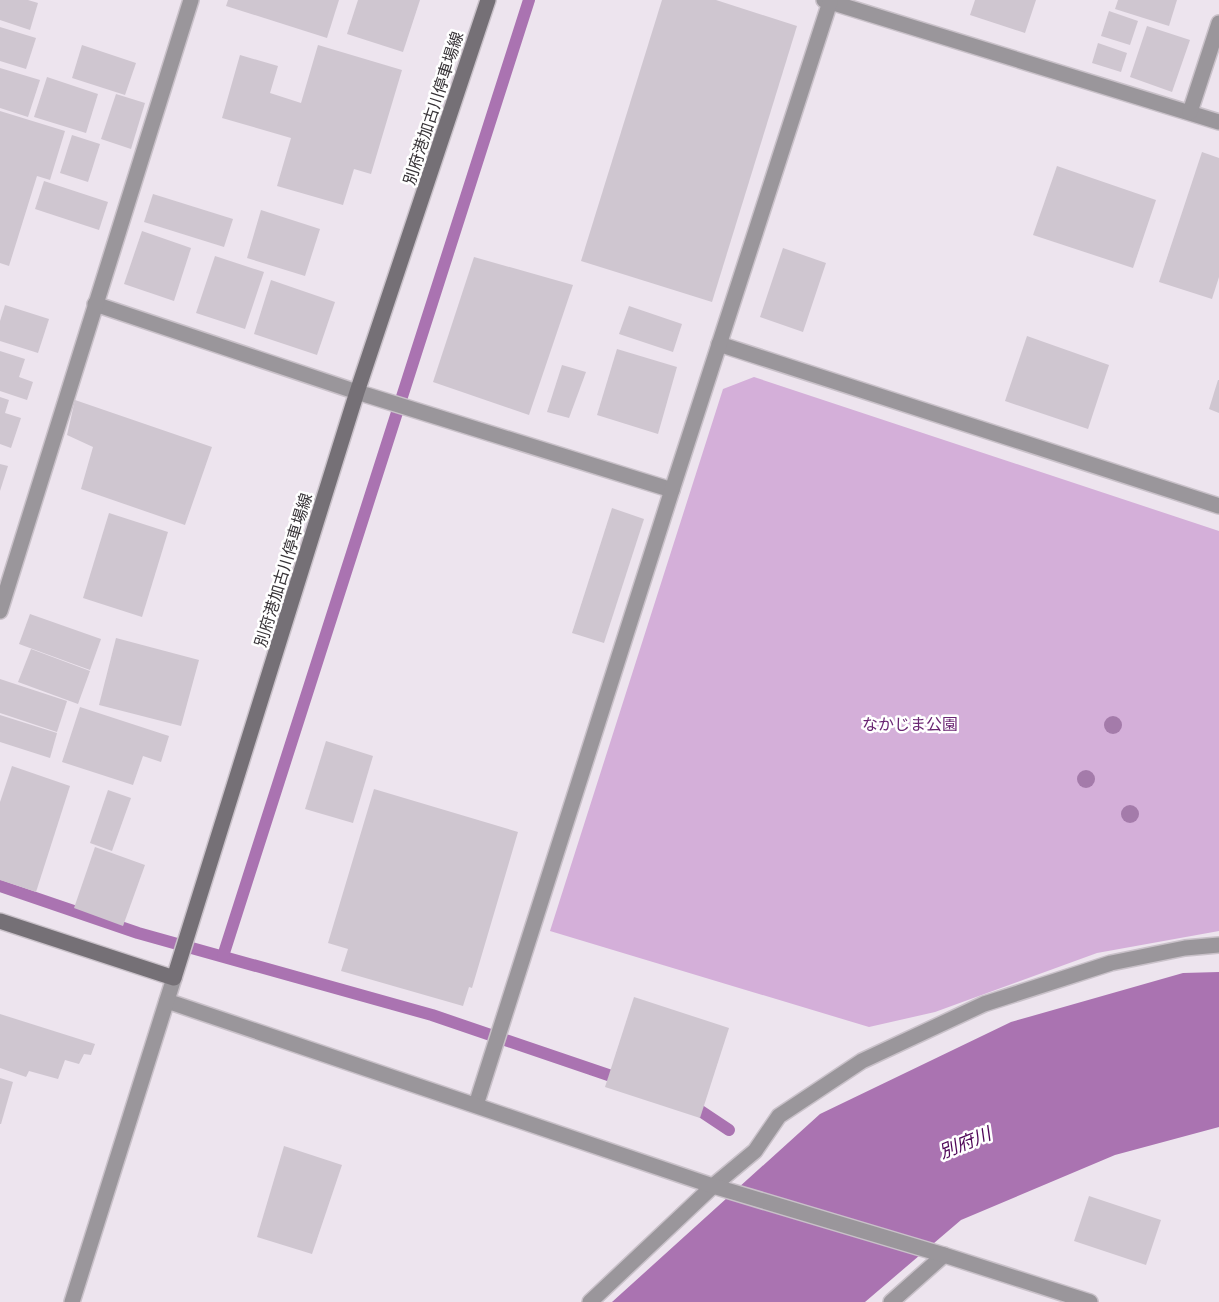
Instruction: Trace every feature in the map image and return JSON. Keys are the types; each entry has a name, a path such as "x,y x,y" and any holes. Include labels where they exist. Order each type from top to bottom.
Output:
{"main road":[{"name":"別府港加古川停車場線","path":"176,975 357,392 488,0"},
{"path":"0,921 176,975"}],"street":[{"path":"0,611 191,0"},
{"path":"476,1105 827,1 1219,122"},
{"path":"1190,112 1219,23"},
{"path":"95,304 357,392 672,490"},
{"path":"719,344 1219,506"},
{"path":"590,1302 713,1186 755,1151 779,1116 862,1061 984,1004 1111,963 1185,948 1219,945"},
{"path":"72,1302 176,975"},
{"path":"167,1001 713,1186 944,1255 1090,1302"},
{"path":"891,1302 944,1255"}],"green space":[{"name":"なかじま公園","path":"754,377 1219,531 1219,931 1097,953 935,1012 869,1027 550,931 723,389"}],"water":[{"name":"別府川","path":"1219,972 1219,1127 1115,1155 961,1220 865,1302 612,1302 820,1114 1011,1022 1183,973"}],"building":[{"path":"0,0 28,0 38,3 30,30 0,20"},
{"path":"228,0 339,0 327,38 226,6"},
{"path":"358,0 420,0 403,52 347,34"},
{"path":"662,0 716,0 797,26 712,302 581,261"},
{"path":"975,0 1036,0 1025,33 970,15"},
{"path":"1118,0 1177,0 1169,26 1115,9"},
{"path":"1109,11 1138,21 1130,45 1101,36"},
{"path":"1147,26 1190,40 1172,92 1130,77"},
{"path":"0,27 36,38 26,69 0,61"},
{"path":"1098,43 1127,53 1121,72 1092,63"},
{"path":"82,45 136,63 125,95 72,78"},
{"path":"318,45 402,70 371,174 354,169 343,205 277,186 291,138 222,118 240,55 278,66 270,93 301,103"},
{"path":"0,68 40,80 28,117 0,108"},
{"path":"47,77 98,94 86,133 34,117"},
{"path":"116,94 145,103 131,149 101,139"},
{"path":"0,111 65,131 50,180 37,176 9,266 0,263"},
{"path":"72,135 100,144 88,182 60,173"},
{"path":"1202,152 1219,158 1219,277 1212,299 1159,282"},
{"path":"1057,166 1156,200 1133,268 1033,235"},
{"path":"44,181 108,202 99,230 35,209"},
{"path":"153,194 233,219 224,247 144,222"},
{"path":"261,210 320,229 305,276 247,258"},
{"path":"142,231 191,248 174,301 124,284"},
{"path":"783,248 826,263 803,332 760,317"},
{"path":"215,256 264,272 245,329 196,313"},
{"path":"474,257 573,285 529,415 433,382"},
{"path":"271,280 335,302 317,355 254,334"},
{"path":"5,305 49,319 38,353 0,341 0,321"},
{"path":"629,306 682,324 673,352 619,334"},
{"path":"1027,336 1109,365 1088,429 1005,401"},
{"path":"617,349 677,367 658,434 597,415"},
{"path":"0,351 25,359 19,377 33,382 27,400 0,391"},
{"path":"562,365 586,372 569,418 547,412"},
{"path":"1219,380 1219,413 1209,409"},
{"path":"0,397 9,400 5,413 21,418 11,448 0,444"},
{"path":"75,400 212,447 185,525 81,489 93,447 67,435"},
{"path":"0,464 8,466 0,491"},
{"path":"612,508 644,519 604,643 572,633"},
{"path":"109,513 168,532 142,617 83,598"},
{"path":"30,614 101,639 90,670 19,644"},
{"path":"116,638 199,660 181,726 99,705"},
{"path":"31,649 90,671 78,704 18,682"},
{"path":"0,679 67,701 57,732 0,713"},
{"path":"80,707 169,736 161,762 143,756 133,785 62,762"},
{"path":"0,715 57,733 50,758 0,742"},
{"path":"326,741 373,756 353,823 305,809"},
{"path":"12,766 70,786 36,892 0,880 0,802"},
{"path":"374,789 518,832 472,988 469,987 463,1006 341,971 348,949 328,943"},
{"path":"108,790 131,798 112,851 90,843"},
{"path":"95,847 145,865 123,926 74,908"},
{"path":"634,997 729,1028 700,1118 605,1087"},
{"path":"0,1014 95,1044 91,1055 84,1054 79,1064 65,1060 58,1079 29,1071 26,1077 0,1068"},
{"path":"0,1078 13,1082 1,1124 0,1124"},
{"path":"284,1146 342,1165 312,1254 257,1237"},
{"path":"1089,1196 1161,1220 1146,1265 1074,1241"}],"waterway":[{"path":"223,956 529,0"},
{"path":"0,886 138,933 432,1015 623,1080"},
{"path":"690,1104 729,1130"}]}
